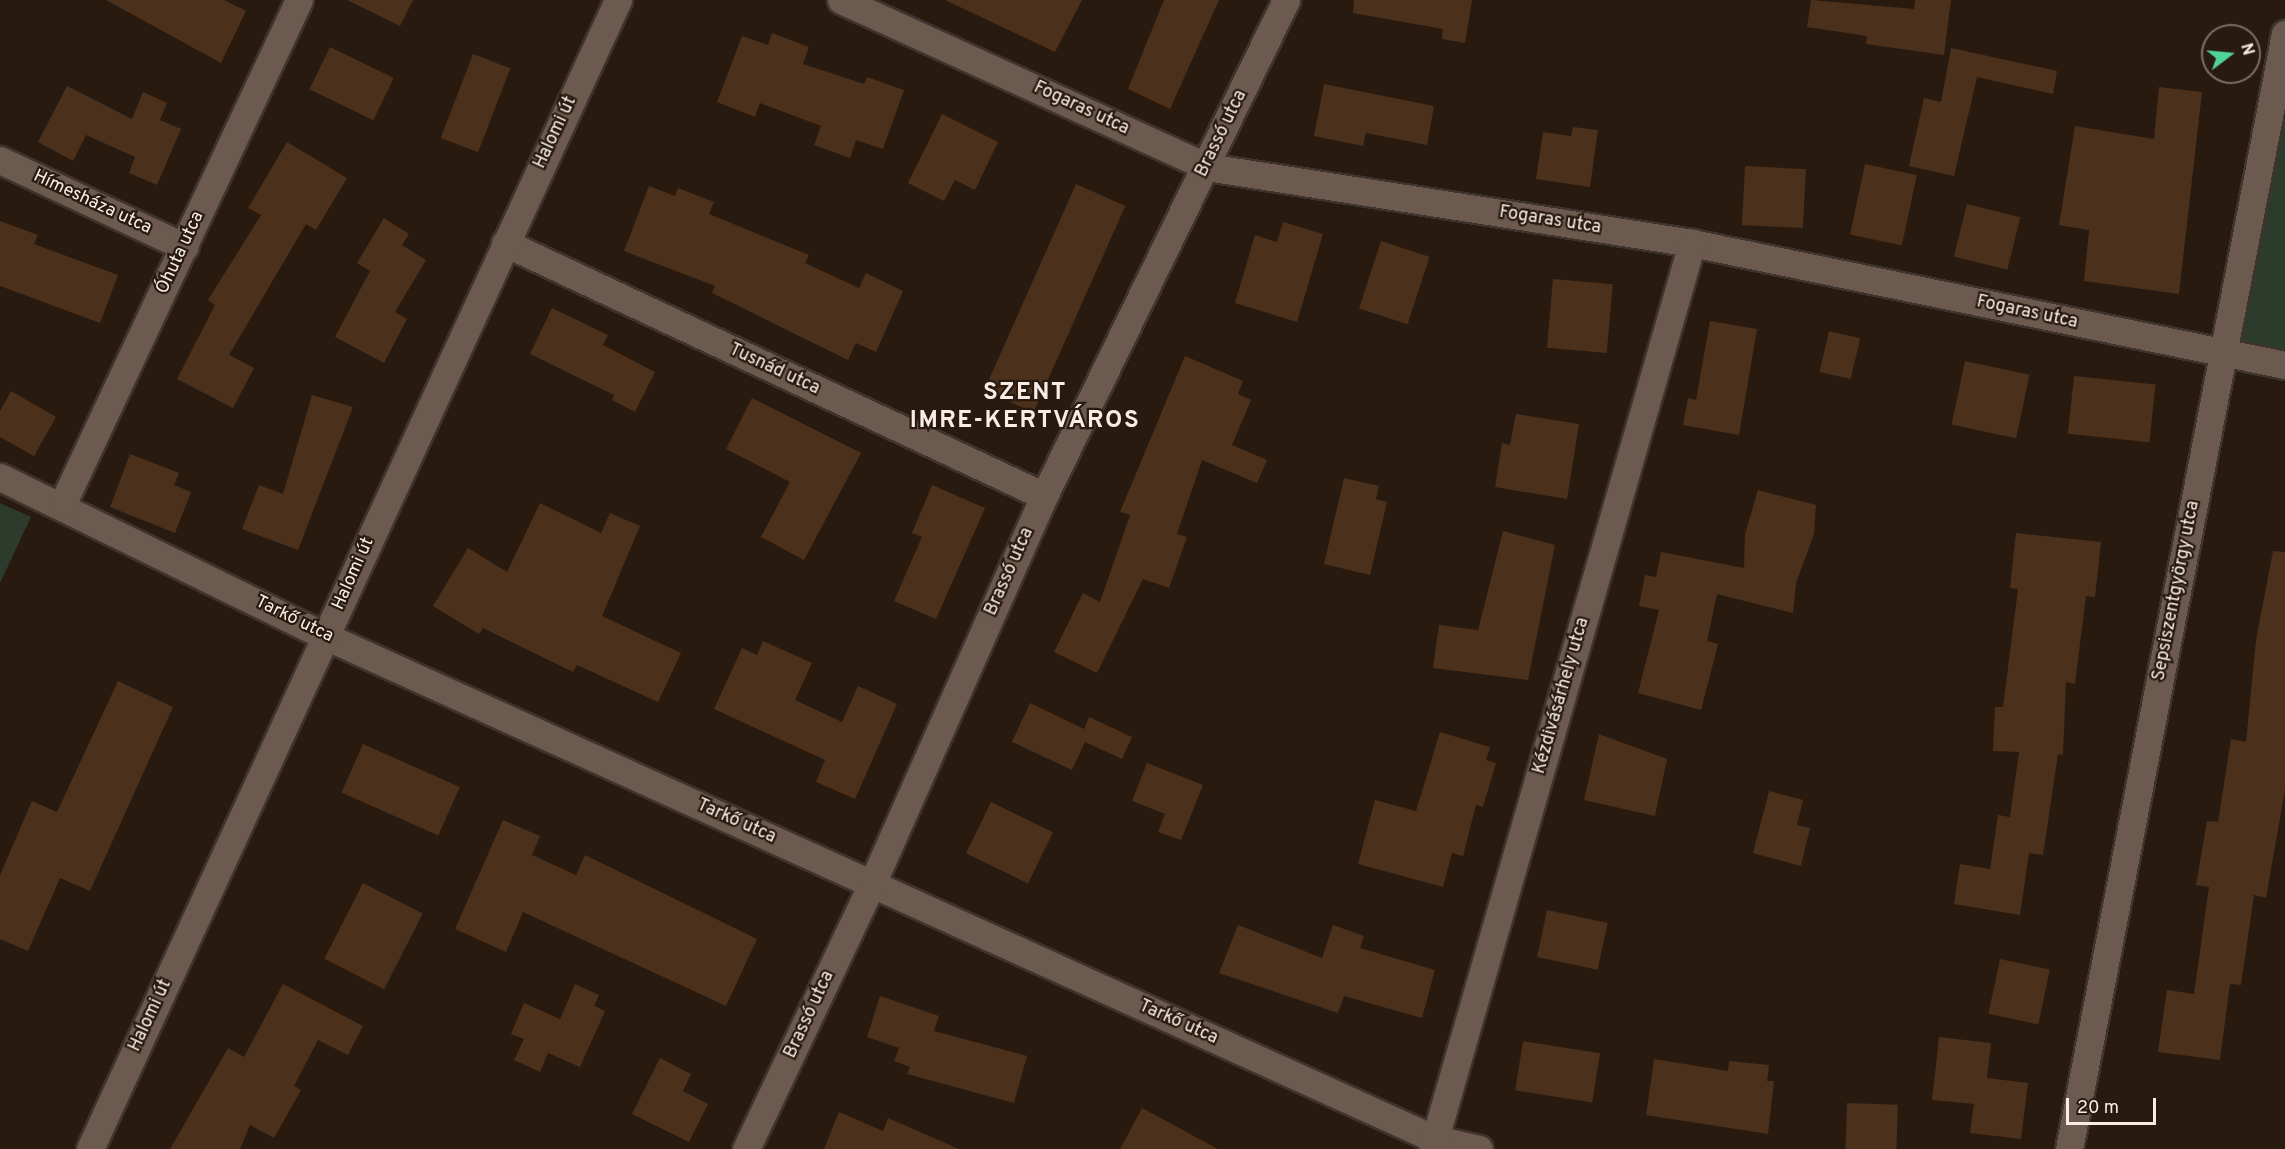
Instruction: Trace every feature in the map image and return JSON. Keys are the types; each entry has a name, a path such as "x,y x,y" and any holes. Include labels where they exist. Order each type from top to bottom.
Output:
{"street":[{"name":"Óhuta utca","path":"62,505 299,0"},
{"name":"Halomi út","path":"90,1149 618,0"},
{"name":"Fogaras utca","path":"841,0 1206,167 1692,243 2285,365"},
{"name":"Brassó utca","path":"746,1149 872,884 1044,496 1286,0"},
{"name":"Sepsiszentgyörgy utca","path":"2069,1149 2285,34"},
{"name":"Hímesháza utca","path":"0,160 185,247"},
{"name":"Tusnád utca","path":"505,243 1044,496"},
{"name":"Kézdivásárhely utca","path":"1433,1144 1692,243"},
{"name":"Tarkő utca","path":"0,477 62,505 326,636 872,884 1433,1144 1479,1149"}],"green space":[{"path":"2285,34 2285,365 2223,354"},
{"path":"0,503 31,517 0,583"}],"building":[{"path":"106,0 224,0 246,11 221,63"},
{"path":"347,0 413,0 400,26"},
{"path":"945,0 1082,0 1055,52"},
{"path":"1164,0 1219,0 1170,109 1128,89"},
{"path":"1354,0 1472,0 1465,43 1442,39 1443,29 1353,13"},
{"path":"1811,0 1914,9 1915,0 1951,0 1944,55 1866,44 1867,36 1807,27"},
{"path":"772,33 809,47 803,64 864,84 867,77 904,90 883,149 856,140 850,158 814,145 821,126 760,103 755,117 717,102 742,36 768,45"},
{"path":"330,47 394,78 373,120 309,89"},
{"path":"1951,48 2057,71 2053,94 1977,77 1954,176 1909,166 1924,98 1941,102"},
{"path":"473,54 510,68 478,152 441,138"},
{"path":"1324,84 1434,106 1427,145 1366,133 1363,146 1314,136"},
{"path":"67,86 132,119 143,92 167,103 160,120 181,129 157,185 129,173 135,157 86,135 73,161 38,142"},
{"path":"2159,87 2202,92 2179,294 2084,281 2089,230 2059,225 2075,126 2154,139"},
{"path":"942,114 998,142 975,190 955,180 944,201 908,183"},
{"path":"1573,127 1598,130 1590,187 1536,179 1543,132 1571,136"},
{"path":"287,142 347,178 316,230 306,224 229,355 254,368 233,408 177,379 215,305 208,300 261,215 248,208"},
{"path":"1865,164 1917,175 1902,245 1850,234"},
{"path":"1745,166 1806,169 1803,228 1742,225"},
{"path":"1076,184 1125,206 1033,412 984,390"},
{"path":"649,186 675,196 678,188 714,202 709,214 809,255 805,263 859,288 866,273 903,291 876,352 856,343 848,360 712,293 715,286 624,251"},
{"path":"1967,204 2020,217 2007,270 1954,256"},
{"path":"384,218 409,234 402,245 426,260 395,312 407,319 384,363 335,337 370,271 357,263"},
{"path":"0,221 38,235 34,244 118,275 100,323 0,286"},
{"path":"1283,222 1323,234 1297,322 1235,303 1255,235 1277,242"},
{"path":"1381,241 1430,257 1408,324 1359,309"},
{"path":"1553,279 1613,284 1607,353 1547,348"},
{"path":"552,308 608,335 603,345 655,372 635,412 612,400 614,395 530,354"},
{"path":"1710,321 1757,329 1739,435 1683,425 1688,398 1696,400"},
{"path":"1829,331 1860,338 1851,379 1820,372"},
{"path":"1185,356 1243,381 1238,394 1251,400 1232,445 1267,460 1257,483 1202,460 1177,534 1187,537 1169,588 1143,579 1097,673 1054,652 1083,593 1100,602 1130,515 1120,512"},
{"path":"1965,361 2030,375 2016,438 1951,425"},
{"path":"2074,376 2156,385 2149,442 2068,434"},
{"path":"11,391 56,417 34,456 0,437 0,411"},
{"path":"312,395 353,407 298,550 242,529 259,485 283,494"},
{"path":"752,398 861,453 804,560 761,537 790,482 726,449"},
{"path":"1516,414 1579,424 1567,499 1495,487 1502,443 1510,445"},
{"path":"130,454 179,473 174,485 191,492 175,533 110,507"},
{"path":"1344,478 1379,486 1376,499 1387,502 1370,575 1324,564"},
{"path":"932,485 985,508 936,619 894,601 922,537 912,533"},
{"path":"1758,490 1816,505 1814,534 1796,583 1793,613 1717,594 1707,641 1718,644 1701,710 1638,693 1659,610 1639,606 1645,575 1656,577 1661,552 1744,568 1745,534"},
{"path":"540,503 601,533 610,513 640,526 602,616 681,653 658,702 577,665 573,672 483,628 479,634 433,606 468,548 507,572"},
{"path":"1503,531 1555,545 1528,680 1433,668 1439,625 1478,630"},
{"path":"2016,533 2101,542 2095,597 2086,596 2075,684 2066,682 2063,755 2058,754 2043,855 2029,853 2020,915 1954,904 1960,864 1990,869 1998,815 2010,817 2019,752 1993,751 1995,707 2003,707 2018,589 2010,588"},
{"path":"2273,551 2285,552 2285,790 2266,898 2254,895 2241,985 2230,984 2220,1060 2158,1052 2167,990 2194,994 2209,887 2196,885 2207,821 2218,822 2231,739 2246,742 2256,640"},
{"path":"763,641 812,663 795,700 842,722 858,686 897,704 855,799 816,782 825,760 714,709 742,648 757,655"},
{"path":"118,681 173,707 90,891 60,878 28,951 0,939 0,875 32,801 57,812"},
{"path":"1030,703 1084,729 1089,717 1132,737 1122,759 1085,742 1072,770 1012,742"},
{"path":"1440,732 1490,747 1486,760 1496,763 1483,807 1476,805 1463,856 1452,853 1443,887 1358,864 1375,800 1416,811"},
{"path":"1599,734 1667,759 1655,816 1584,800"},
{"path":"363,744 460,787 438,836 341,792"},
{"path":"1147,763 1203,785 1181,840 1158,832 1165,814 1132,801"},
{"path":"1769,791 1803,800 1797,825 1810,828 1801,866 1753,853"},
{"path":"991,802 1053,832 1028,883 966,853"},
{"path":"503,820 540,836 532,855 576,875 585,855 757,939 726,1006 523,912 506,952 455,929"},
{"path":"363,883 423,913 384,989 324,959"},
{"path":"1547,910 1608,923 1598,970 1537,957"},
{"path":"1238,925 1322,958 1333,925 1364,936 1360,948 1435,970 1422,1018 1344,996 1338,1013 1219,973"},
{"path":"2000,959 2050,970 2038,1024 1988,1014"},
{"path":"283,984 363,1026 348,1055 318,1040 294,1086 301,1090 274,1138 250,1125 240,1149 170,1149 228,1048 244,1057"},
{"path":"575,984 599,995 594,1006 605,1011 580,1067 548,1053 540,1072 514,1060 524,1039 511,1034 524,1003 560,1019"},
{"path":"880,996 939,1016 934,1031 1027,1056 1014,1103 907,1074 910,1067 894,1061 899,1048 867,1037"},
{"path":"1939,1037 1991,1043 1987,1078 2028,1083 2021,1139 1970,1133 1974,1104 1932,1100"},
{"path":"1523,1041 1600,1053 1592,1103 1515,1090"},
{"path":"660,1058 691,1074 683,1091 708,1104 689,1142 632,1114"},
{"path":"1654,1059 1728,1071 1729,1061 1769,1065 1767,1081 1774,1081 1768,1134 1646,1115"},
{"path":"1847,1103 1898,1105 1896,1149 1845,1149"},
{"path":"1142,1108 1218,1149 1120,1149"},
{"path":"839,1112 883,1131 888,1118 959,1149 824,1149"}],"district":[{"name":"SZENT IMRE-KERTVÁROS","path":"1025,408"}]}
